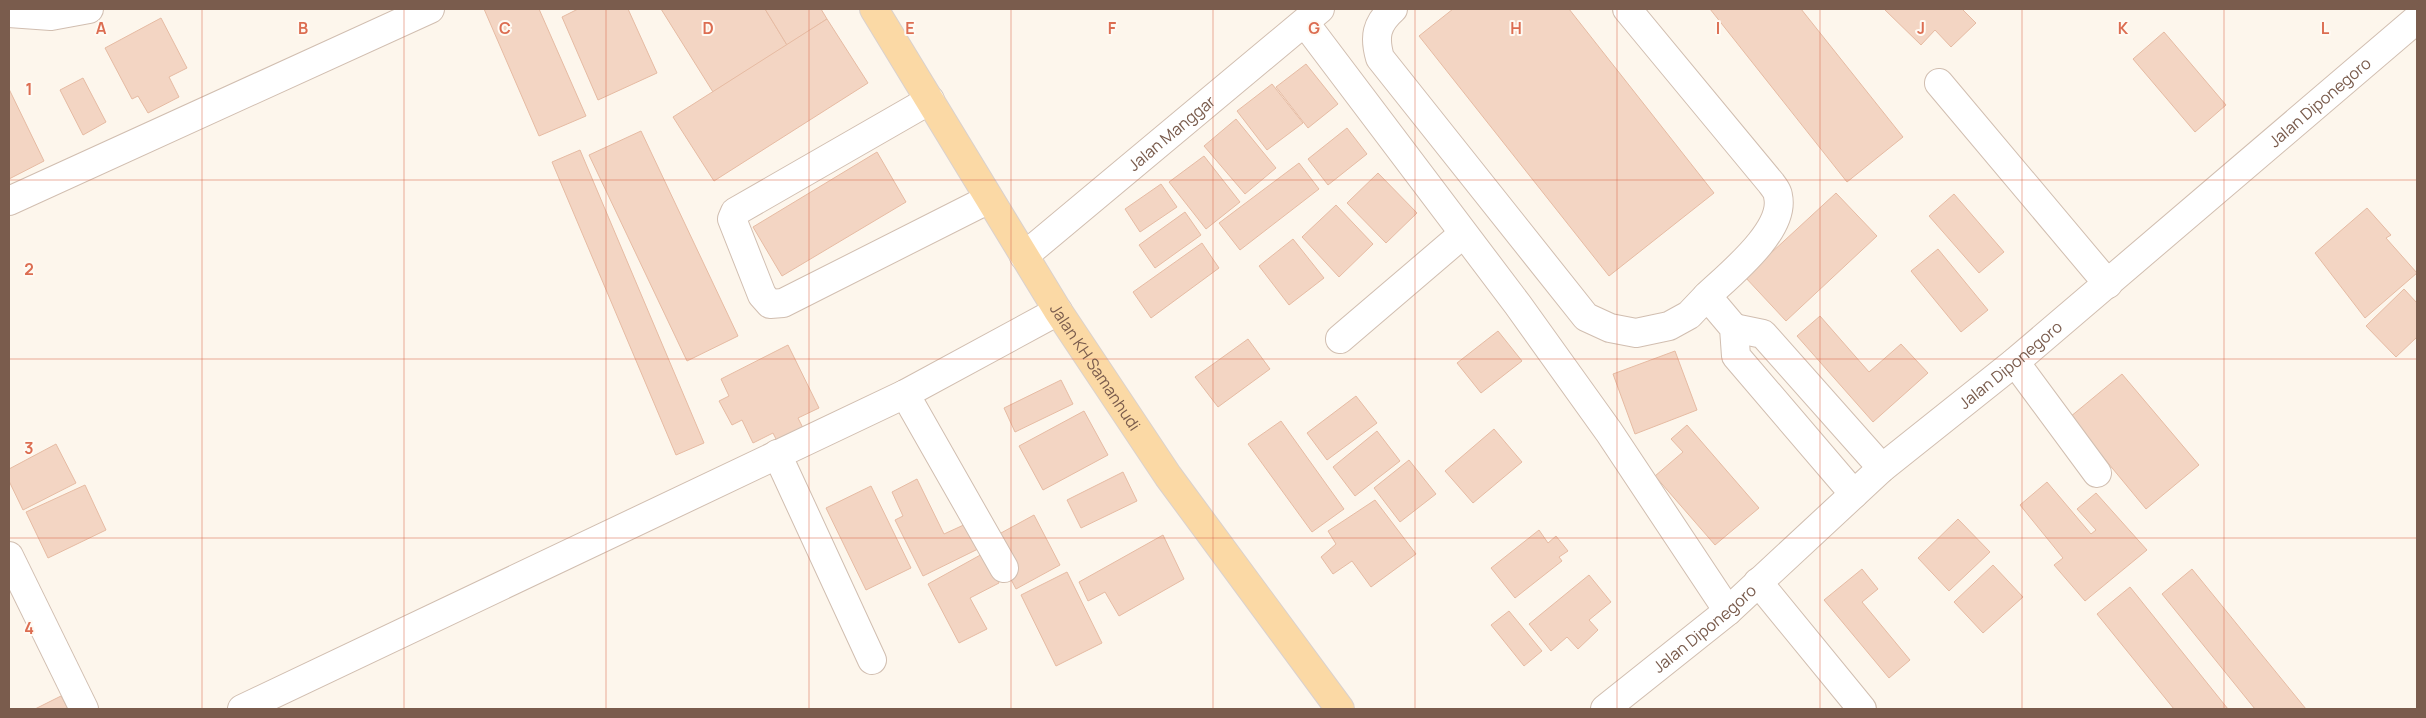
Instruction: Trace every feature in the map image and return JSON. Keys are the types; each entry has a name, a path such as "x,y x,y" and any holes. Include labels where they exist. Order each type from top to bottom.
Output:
{"main road":[{"name":"Jalan KH Samanhudi","path":"874,9 1058,311 1168,476 1340,709"}],"street":[{"path":"9,13 50,16 89,9"},
{"path":"9,201 430,9"},
{"path":"1393,9 1379,26 1376,42 1380,58 1586,317 1610,328 1636,332 1669,326 1689,315 1752,252 1772,228 1779,209 1778,195 1771,182 1626,9"},
{"path":"1313,16 1463,234 1518,305 1609,432 1728,611"},
{"name":"Jalan Manggar","path":"1024,256 1158,142 1313,16"},
{"name":"Jalan Diponegoro","path":"1605,709 1728,611 1882,468 2015,362 2108,284 2417,18"},
{"path":"1939,83 2108,284"},
{"path":"930,100 735,212 732,219 762,295 770,304 783,303 989,199"},
{"path":"1340,339 1463,234"},
{"path":"1707,296 1734,328 1736,356 1854,494"},
{"path":"242,709 904,394 1058,311"},
{"path":"1734,328 1763,334 1882,468"},
{"path":"2015,362 2097,473"},
{"path":"904,394 1004,568"},
{"path":"777,454 872,660"},
{"path":"9,556 84,709"},
{"path":"1758,582 1862,709"}],"building":[{"path":"484,9 539,9 586,116 539,136"},
{"path":"578,9 628,9 657,73 598,100 562,17"},
{"path":"661,9 765,9 787,45 713,92"},
{"path":"765,9 821,9 827,19 787,45"},
{"path":"1453,9 1569,9 1714,193 1609,276 1419,36"},
{"path":"1710,9 1801,9 1903,137 1847,182"},
{"path":"1884,9 1962,9 1976,23 1951,47 1935,30 1921,45"},
{"path":"161,18 187,68 169,77 179,97 148,113 138,96 132,99 105,48"},
{"path":"827,19 868,83 714,181 673,117"},
{"path":"2164,32 2226,105 2195,132 2133,59"},
{"path":"1306,64 1338,104 1308,128 1276,87"},
{"path":"83,78 106,122 83,135 60,90"},
{"path":"1272,84 1303,123 1267,150 1237,111"},
{"path":"9,89 44,161 9,179"},
{"path":"1236,119 1276,168 1245,194 1204,146"},
{"path":"1347,128 1367,154 1328,185 1308,159"},
{"path":"641,131 738,336 687,361 589,155"},
{"path":"580,150 704,443 676,455 552,162"},
{"path":"877,152 906,202 782,276 753,227"},
{"path":"1204,156 1240,202 1206,229 1169,182"},
{"path":"1299,163 1319,189 1240,250 1219,223"},
{"path":"1378,173 1417,213 1386,243 1347,203"},
{"path":"1161,184 1177,207 1140,232 1125,209"},
{"path":"1836,193 1877,236 1786,321 1745,277"},
{"path":"1954,194 2004,252 1979,273 1929,216"},
{"path":"1336,205 1373,244 1339,277 1302,237"},
{"path":"2367,208 2391,235 2386,238 2417,273 2365,318 2315,253"},
{"path":"1185,212 1201,235 1155,268 1139,245"},
{"path":"1293,239 1324,278 1289,305 1259,266"},
{"path":"1202,243 1219,268 1151,318 1133,292"},
{"path":"1938,249 1988,310 1961,332 1911,271"},
{"path":"2404,289 2417,303 2417,337 2396,357 2366,326"},
{"path":"1820,316 1869,372 1901,344 1928,373 1873,422 1797,336"},
{"path":"1498,331 1522,361 1481,393 1457,363"},
{"path":"1248,339 1270,369 1218,407 1195,377"},
{"path":"788,345 819,408 798,418 806,434 780,447 773,433 753,443 742,420 732,425 719,401 729,396 721,379"},
{"path":"1675,351 1697,410 1635,434 1613,374"},
{"path":"2122,374 2199,465 2146,509 2070,417"},
{"path":"1061,380 1073,404 1015,432 1004,408"},
{"path":"1356,396 1377,423 1327,460 1307,433"},
{"path":"1084,411 1108,455 1043,490 1019,446"},
{"path":"1281,421 1344,509 1312,532 1248,444"},
{"path":"1687,425 1759,508 1715,545 1655,476 1683,452 1671,439"},
{"path":"1494,429 1522,462 1473,503 1445,471"},
{"path":"1377,431 1400,461 1355,496 1333,467"},
{"path":"56,444 76,483 23,510 9,481 9,469"},
{"path":"1409,460 1436,494 1400,522 1374,488"},
{"path":"1123,472 1137,501 1081,528 1067,500"},
{"path":"917,479 944,534 968,523 980,548 923,576 895,520 903,516 892,492"},
{"path":"2047,482 2091,534 2096,530 2077,509 2096,493 2147,550 2085,601 2054,565 2063,558 2020,505"},
{"path":"85,485 106,530 48,558 26,512"},
{"path":"871,486 911,568 866,590 826,508"},
{"path":"1375,500 1416,554 1371,587 1352,561 1333,574 1321,557 1336,544 1328,531"},
{"path":"1034,515 1060,565 1016,589 990,539"},
{"path":"1958,519 1990,552 1949,591 1918,558"},
{"path":"1539,530 1548,543 1556,536 1568,551 1559,557 1562,561 1515,598 1491,568"},
{"path":"1163,535 1184,579 1119,616 1105,592 1088,601 1079,582"},
{"path":"984,553 999,583 970,598 987,629 959,643 928,584"},
{"path":"1993,565 2023,597 1983,633 1954,602"},
{"path":"1862,569 1878,589 1862,602 1910,660 1889,678 1824,600"},
{"path":"2192,569 2306,709 2255,709 2162,594"},
{"path":"1067,572 1102,643 1056,666 1021,595"},
{"path":"1589,575 1611,602 1589,620 1598,630 1578,649 1567,637 1551,651 1529,624"},
{"path":"2130,587 2228,709 2174,709 2097,614"},
{"path":"1509,611 1542,651 1524,666 1491,625"},
{"path":"61,696 68,709 35,709"}]}
